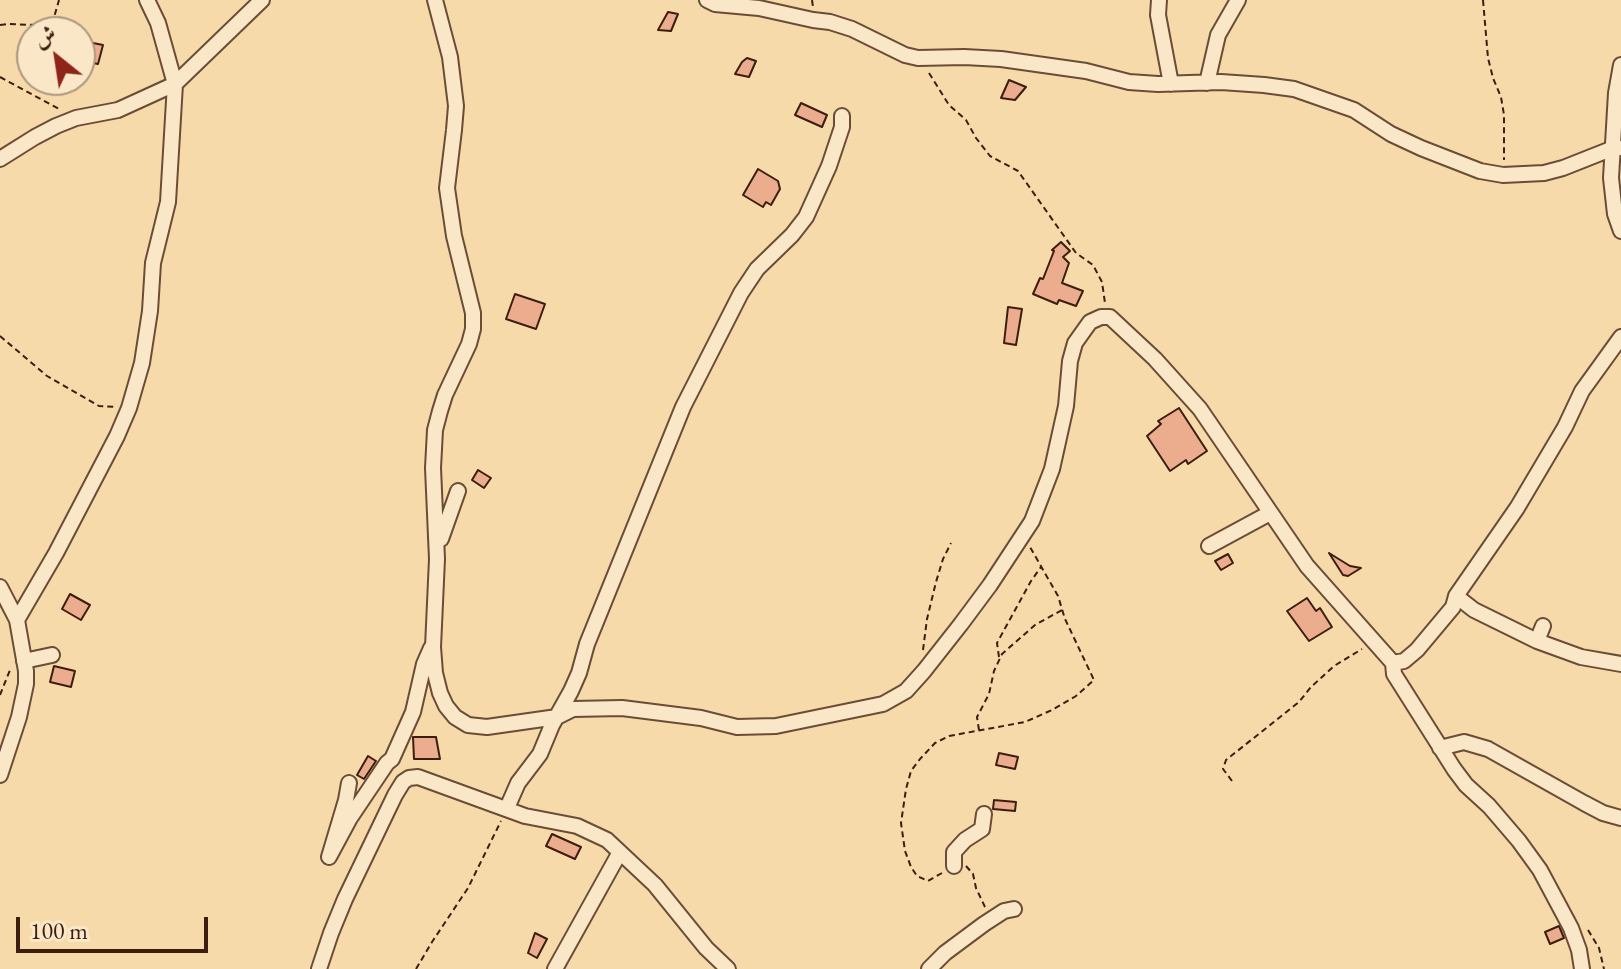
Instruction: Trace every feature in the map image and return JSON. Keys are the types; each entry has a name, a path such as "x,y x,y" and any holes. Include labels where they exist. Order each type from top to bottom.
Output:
{"street":[{"path":"17,620 117,436 142,363 153,263 168,202 175,84 158,23 147,0"},
{"path":"0,159 35,137 76,118 118,110 175,84 262,0"},
{"path":"435,0 450,57 456,106 447,188 454,236 473,313 469,344 445,395 435,430 433,468 437,559 433,643 435,673 440,693 450,712 468,725 487,727 557,717 573,709 622,708 701,718 737,727 776,726 883,704 906,691 990,585 1032,521 1052,469 1066,406 1070,361 1075,343 1090,322 1105,317 1115,320 1200,409 1307,566 1393,663 1394,674 1466,785 1489,806 1540,870 1571,928 1582,969"},
{"path":"707,0 715,4 734,3 830,22 918,58 1001,59 1086,71 1129,82 1264,85 1309,94 1354,110 1391,134 1454,162 1503,175 1544,173 1616,149"},
{"path":"1159,0 1158,15 1171,84"},
{"path":"1207,83 1218,35 1238,0"},
{"path":"1621,65 1616,93 1616,149 1611,178 1615,214 1621,231"},
{"path":"507,808 518,783 540,754 579,673 587,644 683,407 741,293 757,269 806,217 840,136 842,116"},
{"path":"1393,663 1404,661 1417,650 1453,607 1456,596 1517,508 1565,427 1582,391 1621,337"},
{"path":"437,559 445,524 458,491"},
{"path":"1209,546 1270,513"},
{"path":"0,587 17,620 26,684 0,775"},
{"path":"1456,596 1474,610 1537,641 1581,657 1621,664"},
{"path":"1537,641 1543,626"},
{"path":"349,783 329,857 350,818 392,759 413,712 424,664 433,643"},
{"path":"24,661 52,655"},
{"path":"1440,748 1464,742 1488,749 1562,792 1603,813 1621,818"},
{"path":"319,969 345,899 403,782 418,777 525,816 577,826 607,840 655,885 706,948 728,969"},
{"path":"954,866 954,852 982,829 984,814"},
{"path":"555,969 620,852"},
{"path":"929,969 945,953 994,917 1014,909"}],"path":[{"path":"0,25 36,25 53,21 59,0"},
{"path":"1483,0 1488,58 1504,115 1503,175"},
{"path":"918,58 949,105 966,120 990,156 1018,171 1076,253 1093,265 1102,282 1105,317"},
{"path":"0,77 76,118"},
{"path":"0,336 47,376 99,406 129,408"},
{"path":"994,917 983,905 973,874 967,866 954,866 928,881 917,876 905,851 901,823 911,771 935,743 966,732 1025,722 1076,696 1094,680 1058,596 1029,544 1021,538"},
{"path":"924,671 927,619 943,559 951,543"},
{"path":"1000,659 997,643 1041,566"},
{"path":"980,731 977,717 989,694 1002,654 1035,625 1062,610"},
{"path":"1232,781 1223,769 1226,760 1299,702 1334,666 1356,654 1372,640"},
{"path":"0,695 11,669"},
{"path":"416,969 468,888 507,808"},
{"path":"1571,928 1583,926 1590,932 1599,948 1604,969"}],"building":[{"path":"668,12 678,14 671,31 658,30"},
{"path":"96,44 103,45 96,64"},
{"path":"747,58 756,61 749,77 735,74 742,62"},
{"path":"1009,80 1026,87 1015,100 1001,98"},
{"path":"801,103 827,115 822,127 795,115"},
{"path":"758,169 778,181 780,189 771,205 766,202 763,207 743,195"},
{"path":"1061,242 1070,251 1063,257 1069,263 1062,283 1083,291 1076,306 1059,300 1057,304 1033,294 1040,278 1043,279 1052,250"},
{"path":"515,294 545,304 536,329 506,319"},
{"path":"1008,307 1022,309 1016,345 1004,343"},
{"path":"1179,408 1207,451 1188,464 1186,460 1170,471 1147,436 1161,424 1158,421"},
{"path":"478,470 491,478 484,488 472,480"},
{"path":"1329,553 1350,566 1361,568 1348,576 1343,575"},
{"path":"1228,554 1233,563 1221,570 1215,561"},
{"path":"70,594 90,605 81,620 62,609"},
{"path":"1307,598 1316,611 1320,608 1332,627 1309,641 1287,611"},
{"path":"54,666 75,671 71,687 50,682"},
{"path":"413,737 436,737 440,759 414,759"},
{"path":"999,753 1018,757 1015,769 996,765"},
{"path":"368,756 376,761 364,779 357,775"},
{"path":"994,800 1016,802 1015,811 993,809"},
{"path":"552,834 581,847 575,859 546,846"},
{"path":"1559,926 1564,938 1550,944 1545,932"},
{"path":"535,933 547,939 537,958 528,953"}]}
